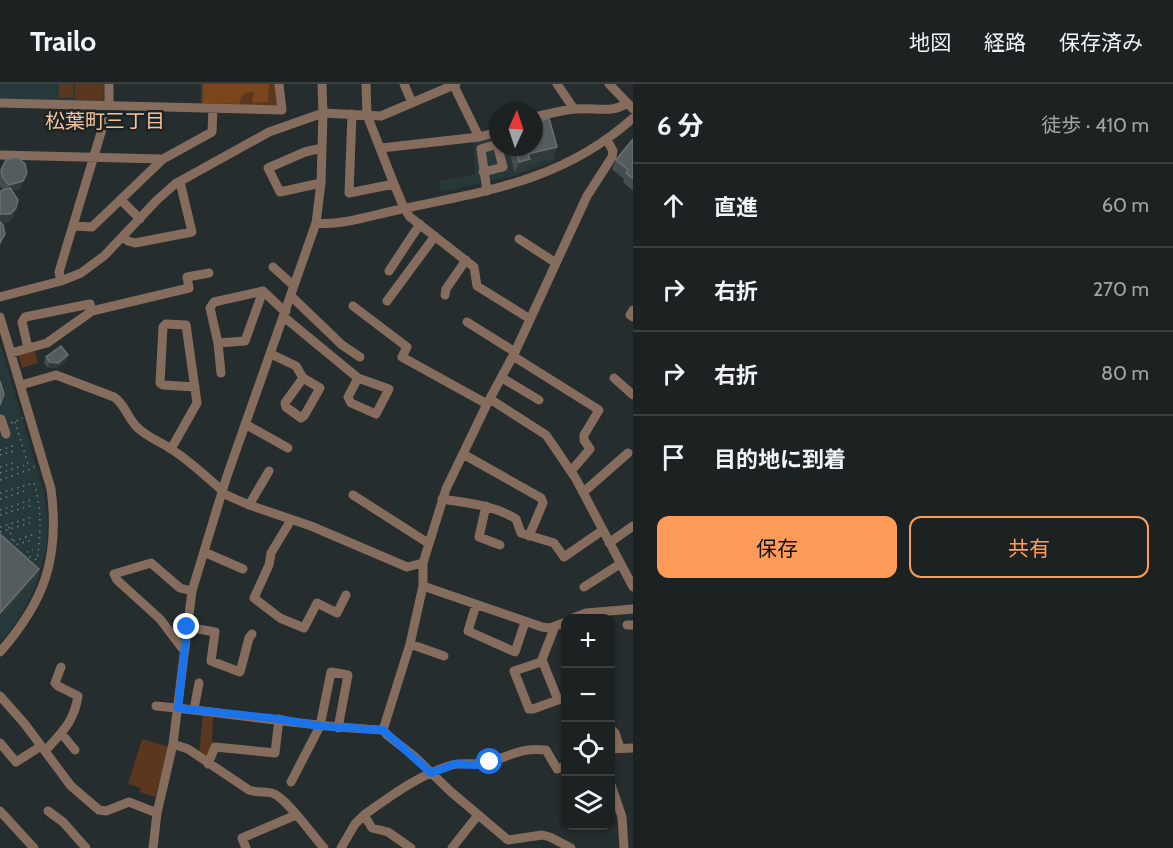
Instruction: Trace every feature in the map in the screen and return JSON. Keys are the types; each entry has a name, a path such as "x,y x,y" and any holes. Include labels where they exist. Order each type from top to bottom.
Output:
{"street":[{"path":"61,281 59,272 109,106 109,84"},
{"path":"279,84 282,110"},
{"path":"153,848 157,813 173,744 192,591 222,492 316,223 321,183 322,84"},
{"path":"366,84 367,115 404,208 410,217 474,267 477,286 530,319"},
{"path":"404,84 412,103"},
{"path":"557,84 574,109"},
{"path":"609,84 630,106"},
{"path":"0,297 76,276 104,256 157,200 180,182 261,136 298,121 323,113 381,116 454,85 479,137"},
{"path":"0,103 282,110 298,121"},
{"path":"543,115 574,109 611,110 630,106"},
{"path":"73,226 92,227 164,159 212,132 213,108"},
{"path":"352,114 349,193 394,184"},
{"path":"316,223 324,224 404,208 535,178 607,140 633,118"},
{"path":"381,148 489,134"},
{"path":"383,730 410,644 423,586 423,563 442,499 514,354 587,196 612,157 612,147 607,140"},
{"path":"321,183 280,192 268,168 322,148"},
{"path":"0,155 164,159"},
{"path":"483,172 487,190"},
{"path":"123,237 128,242 135,243 192,232 180,182"},
{"path":"121,200 140,219"},
{"path":"389,271 420,225"},
{"path":"387,301 435,236"},
{"path":"519,239 555,263"},
{"path":"445,295 446,289 466,260"},
{"path":"273,267 342,345 360,357"},
{"path":"11,353 47,343 92,311 189,288 187,277 209,273"},
{"path":"263,291 285,314 358,378 389,389 376,414 351,403 348,397 358,378"},
{"path":"220,373 218,343 210,308 214,302 263,291"},
{"path":"218,343 245,341 263,291"},
{"path":"28,348 22,322 25,317 90,304 92,311"},
{"path":"353,306 407,347 402,357 489,401 546,435 571,471 633,587"},
{"path":"633,310 630,315 633,317"},
{"path":"0,317 51,489 54,514 47,572 38,600 27,619 0,652"},
{"path":"467,322 599,410 584,435 584,440 590,449 571,471"},
{"path":"171,449 197,403 195,387 186,325 166,324 163,327 160,383 195,387"},
{"path":"271,354 296,366 303,378"},
{"path":"21,385 56,375 104,392 122,402 128,415 139,429 171,449 222,492 249,505 311,526 423,573"},
{"path":"502,378 538,400"},
{"path":"614,378 633,395"},
{"path":"245,424 288,448"},
{"path":"463,453 541,498 543,503 529,536"},
{"path":"582,491 628,453"},
{"path":"249,505 268,471"},
{"path":"353,495 428,543"},
{"path":"442,499 486,506 516,519 518,530 529,536 554,543 564,557 603,530"},
{"path":"486,506 479,537 500,545"},
{"path":"291,520 271,553 269,565 254,598 280,618 304,628 317,603 337,613 345,595"},
{"path":"609,543 633,526"},
{"path":"204,552 243,569"},
{"path":"185,649 160,619 117,580 114,574 151,563 180,588 192,591"},
{"path":"408,567 423,563"},
{"path":"584,587 620,564"},
{"path":"423,586 542,627 561,624"},
{"path":"476,605 468,631 515,652 525,622"},
{"path":"583,614 633,609"},
{"path":"542,660 558,700 533,709 529,708 514,671 541,662 555,626"},
{"path":"187,627 215,632 211,661 240,672 252,634"},
{"path":"410,644 444,656"},
{"path":"0,743 16,762 43,749 61,733 76,712 78,696 55,683 61,667"},
{"path":"291,782 320,726 331,672 348,675 338,728"},
{"path":"194,709 199,683"},
{"path":"0,696 24,723 71,786 99,810 106,811 129,802 157,813"},
{"path":"156,706 279,719 338,728 383,730 508,840 543,835 571,848"},
{"path":"208,764 215,747 275,753 279,719"},
{"path":"61,733 75,750"},
{"path":"173,744 188,749 249,790 256,793 271,793 283,798 324,848"},
{"path":"615,749 633,748"},
{"path":"341,848 355,824 364,815 431,773 455,764 475,765 490,762 513,752 546,750 557,769 561,768"},
{"path":"615,795 628,830 624,848"},
{"path":"0,811 34,848"},
{"path":"48,811 63,822 86,848"},
{"path":"246,848 242,838 296,815"},
{"path":"364,815 372,828 388,832 411,848"},
{"path":"452,848 477,815"},
{"path":"0,829 11,824"}],"path":[{"path":"4,426 24,418"},
{"path":"0,472 28,464 15,422"},
{"path":"0,450 13,446"},
{"path":"0,456 14,451"},
{"path":"0,467 17,462"},
{"path":"0,480 31,470 37,464"},
{"path":"0,493 34,483 41,516 37,560 30,557 27,562 7,543 35,534"},
{"path":"0,498 28,490"},
{"path":"0,510 31,500"},
{"path":"0,515 33,505"},
{"path":"0,527 33,516"},
{"path":"0,532 33,522"},
{"path":"9,528 13,542"},
{"path":"11,547 32,540"},
{"path":"20,555 33,550"}],"shaded area":[{"path":"0,84 106,84 106,100 103,103 0,100"},
{"path":"59,84 73,84 74,97 59,98"},
{"path":"75,84 104,84 103,101 75,100"},
{"path":"201,84 275,84 277,104 275,106 201,105"},
{"path":"203,84 269,84 268,102 253,103 255,92 248,92 241,97 239,104 203,103"},
{"path":"547,119 556,160 514,176 440,192 439,181 475,174 473,142 489,138 489,156 543,156 543,120"},
{"path":"0,343 44,493 48,522 46,550 35,588 18,621 0,643"},
{"path":"34,349 38,363 22,368 18,353"},
{"path":"203,715 213,716 212,741 214,741 208,756 205,757 199,754"},
{"path":"142,739 170,747 155,797 140,792 141,788 128,784"}],"building":[{"path":"549,118 557,147 543,150 543,120"},
{"path":"633,139 633,178 626,173 628,170 616,160"},
{"path":"517,156 529,156 530,159 519,162"},
{"path":"18,158 25,164 27,173 23,181 9,185 3,178 1,170 6,160"},
{"path":"10,188 18,200 16,208 10,214 0,214 0,191"},
{"path":"0,222 5,234 0,242"},
{"path":"61,346 68,355 58,363 50,362 46,357"},
{"path":"0,381 4,394 0,405"},
{"path":"0,534 39,569 0,613"}],"district":[{"name":"松葉町三丁目","path":"105,121"}],"route":[{"path":"187,627 178,708 320,726 383,730 431,773 455,764 475,765 490,762"}]}
